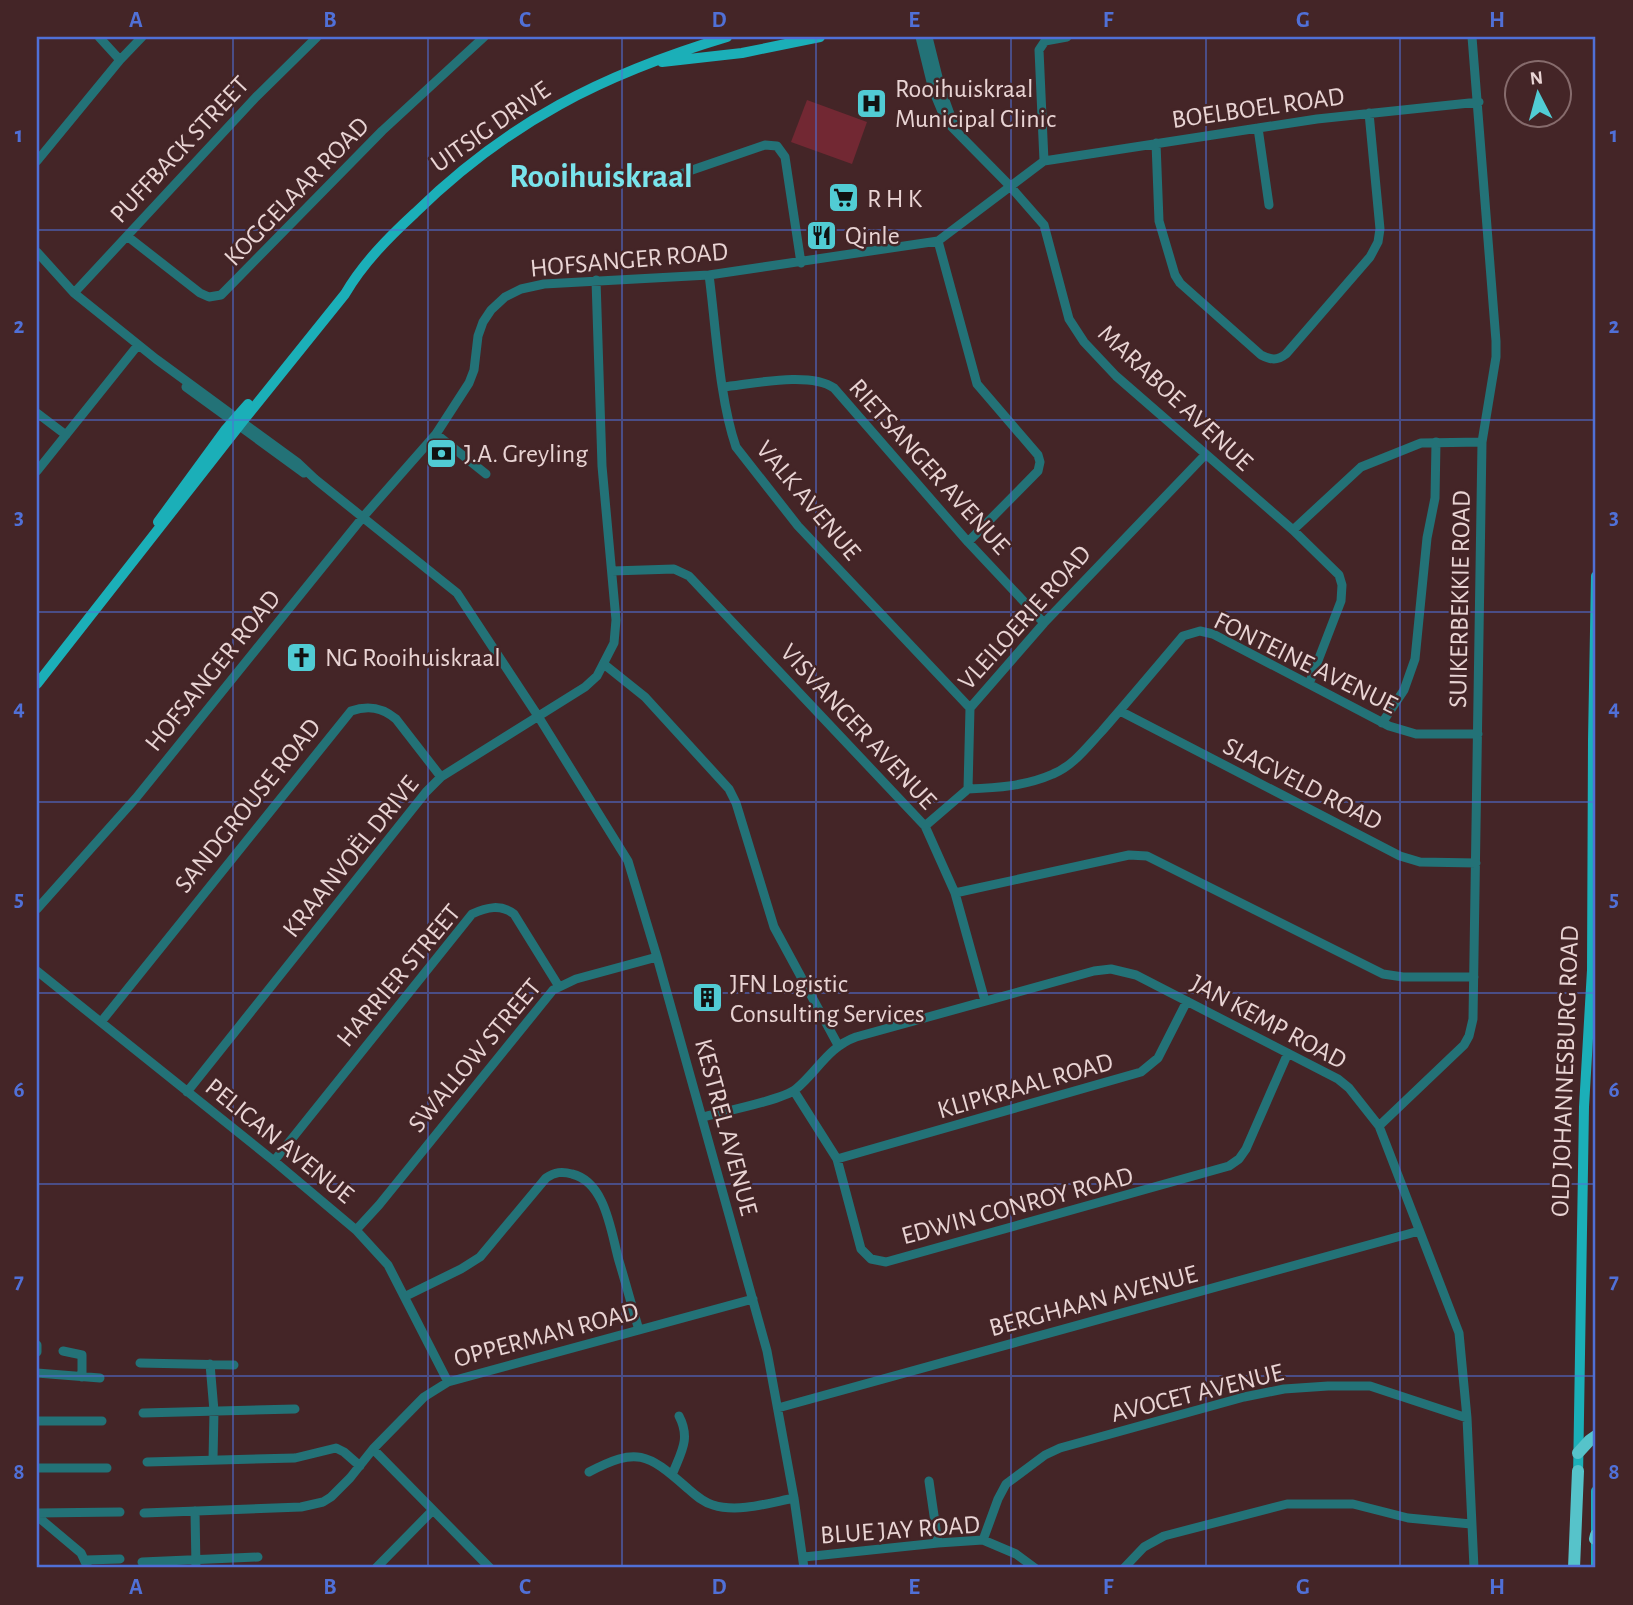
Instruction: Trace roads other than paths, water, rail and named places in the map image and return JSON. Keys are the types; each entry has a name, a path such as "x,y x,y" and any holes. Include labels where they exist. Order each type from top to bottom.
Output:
{"highway":[{"path":"1578,1453 1596,1436"},
{"path":"1574,1568 1578,1471"}],"main road":[{"name":"UITSIG DRIVE","path":"37,684 136,557 169,504 342,289 402,225 467,164 551,108 641,65 727,37"},
{"name":"UITSIG DRIVE","path":"641,65 742,53 820,37"},
{"name":"OLD JOHANNESBURG ROAD","path":"1580,1568 1578,1453 1584,1107 1592,970 1596,576"},
{"path":"1596,1491 1596,1568"}],"street":[{"path":"99,37 120,60"},
{"path":"37,161 142,37"},
{"name":"PUFFBACK STREET","path":"74,293 256,97 317,37"},
{"name":"KOGGELAAR ROAD","path":"127,236 200,293 209,297 221,296 382,131 484,37"},
{"name":"MARABOE AVENUE","path":"920,37 933,90 946,121 1009,185 1046,230 1070,321 1084,342 1116,376 1293,530 1339,575 1342,586 1341,601 1309,684"},
{"name":"MARABOE AVENUE","path":"928,37 941,89 957,133"},
{"path":"1044,161 1039,50 1042,43 1067,37"},
{"name":"SUIKERBEKKIE ROAD","path":"1379,1126 1455,1055 1467,1041 1473,1019 1482,442 1496,357 1496,341 1472,37"},
{"name":"BOELBOEL ROAD","path":"1044,161 1258,128 1479,102"},
{"path":"1156,143 1159,221 1178,280 1261,355 1270,360 1278,359 1286,354 1370,257 1378,242 1380,229 1369,113"},
{"path":"1258,128 1269,205"},
{"path":"666,179 765,145 777,146 785,157 801,263"},
{"name":"HOFSANGER ROAD","path":"37,909 136,798 363,517 436,434 469,383 483,322 505,297 521,289 544,284 709,275 938,241 1044,161"},
{"path":"938,241 977,384 1038,455 1040,462 1038,471 968,542"},
{"name":"KESTREL AVENUE","path":"37,252 74,293 156,359 183,385 298,463 315,480 455,591 538,716 628,861 703,1117 767,1351 804,1568"},
{"name":"VALK AVENUE","path":"709,275 723,387 731,434 739,453 798,526 970,708"},
{"name":"KRAANVOËL DRIVE","path":"187,1091 414,807 442,777 585,687 604,665 614,643 615,632 602,466 596,280"},
{"path":"37,471 138,345"},
{"name":"RIETSANGER AVENUE","path":"723,387 807,379 827,383 838,391 968,542 1044,622"},
{"path":"37,413 66,435"},
{"path":"436,434 486,474"},
{"path":"1382,723 1404,690 1415,659 1427,538 1435,498 1436,442"},
{"path":"1293,530 1360,467 1415,444 1482,442"},
{"name":"VLEILOERIE ROAD","path":"968,789 970,708 1044,622 1205,455"},
{"name":"VISVANGER AVENUE","path":"612,571 674,569 689,576 925,826 955,893 985,1001"},
{"name":"FONTEINE AVENUE","path":"968,789 1008,787 1054,774 1081,754 1183,636 1192,632 1213,634 1382,723 1416,734 1478,734"},
{"path":"604,665 645,697 729,789 774,927 838,1045"},
{"name":"SANDGROUSE ROAD","path":"101,1022 351,711 368,707 389,713 442,777"},
{"name":"SLAGVELD ROAD","path":"1120,711 1401,856 1420,862 1476,863"},
{"path":"925,826 968,789"},
{"path":"955,893 1129,855 1140,855 1152,858 1374,971 1403,977 1475,977"},
{"name":"HARRIER STREET","path":"274,1161 472,914 494,907 509,910 514,914 558,985"},
{"name":"SWALLOW STREET","path":"356,1230 558,985 657,957"},
{"name":"JAN KEMP ROAD","path":"794,1091 838,1045 856,1037 1094,971 1111,969 1136,975 1345,1083 1379,1126 1459,1333 1467,1418 1474,1568"},
{"name":"PELICAN AVENUE","path":"37,971 356,1230 388,1265 448,1382"},
{"name":"KLIPKRAAL ROAD","path":"837,1159 1141,1072 1158,1058 1187,1002"},
{"name":"EDWIN CONROY ROAD","path":"794,1091 837,1159 861,1249 875,1261 891,1262 1229,1166 1239,1159 1246,1149 1287,1053"},
{"path":"703,1117 794,1091"},
{"path":"406,1296 480,1257 546,1178 556,1172 565,1172 578,1175 587,1181 603,1204 639,1330"},
{"name":"BERGHAAN AVENUE","path":"778,1408 1419,1231"},
{"name":"OPPERMAN ROAD","path":"144,1513 301,1507 316,1504 331,1497 424,1397 448,1382 753,1300"},
{"path":"37,1345 37,1352"},
{"path":"62,1351 82,1355 82,1377"},
{"path":"140,1363 234,1364"},
{"path":"210,1364 214,1411 213,1460"},
{"path":"37,1373 100,1378"},
{"name":"AVOCET AVENUE","path":"983,1541 1006,1484 1045,1455 1060,1448 1244,1397 1284,1389 1370,1386 1467,1418"},
{"path":"143,1413 295,1409"},
{"path":"672,1475 685,1438 680,1416"},
{"path":"37,1421 102,1421"},
{"path":"147,1462 295,1458 335,1448 360,1466"},
{"path":"373,1449 491,1568"},
{"path":"589,1472 612,1461 635,1457 653,1460 702,1500 715,1506 743,1507 794,1498"},
{"path":"37,1468 107,1468"},
{"path":"929,1481 937,1543"},
{"path":"1124,1568 1144,1547 1164,1536 1287,1504 1353,1504 1408,1518 1471,1524"},
{"path":"195,1511 196,1563"},
{"path":"376,1568 432,1511"},
{"path":"37,1515 120,1512"},
{"path":"37,1515 87,1564 121,1559"},
{"name":"BLUE JAY ROAD","path":"804,1557 937,1543 983,1541 1016,1553 1035,1568"},
{"path":"142,1562 196,1563 258,1557"}],"place":[{"name":"Rooihuiskraal Municipal Clinic","path":"872,103"},
{"name":"R H K","path":"844,198"},
{"name":"Qinle","path":"822,235"},
{"name":"J.A. Greyling","path":"441,453"},
{"name":"NG Rooihuiskraal","path":"302,657"},
{"name":"JFN Logistic Consulting Services","path":"707,998"}],"district":[{"name":"Rooihuiskraal","path":"601,175"}]}
